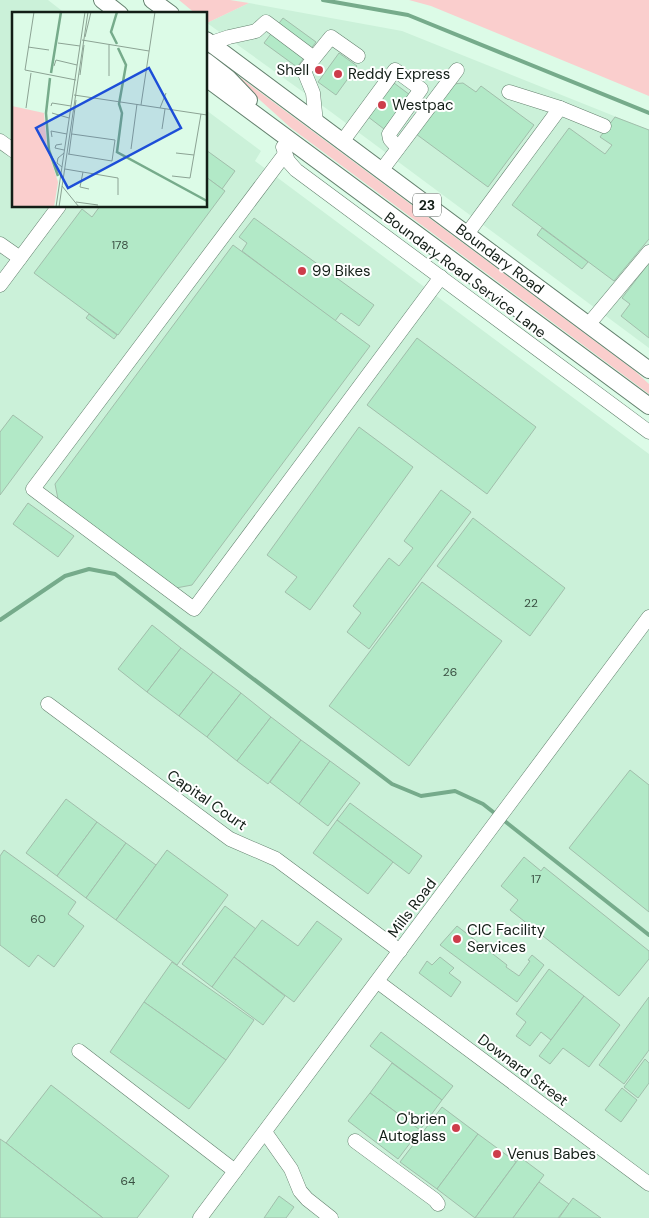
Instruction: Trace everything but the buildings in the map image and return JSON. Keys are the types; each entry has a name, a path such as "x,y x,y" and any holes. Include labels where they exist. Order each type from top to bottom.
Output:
{"main road":[{"path":"102,0 117,12"},
{"path":"151,0 168,12"},
{"name":"Boundary Road","path":"208,42 649,370"},
{"path":"208,63 228,78 274,127"},
{"name":"Boundary Road","path":"208,79 649,406"}],"street":[{"path":"151,0 159,12"},
{"path":"208,42 256,31 266,22 314,58"},
{"path":"316,123 313,93 304,71 331,37 358,56"},
{"path":"342,142 395,70 435,100"},
{"path":"381,171 457,70"},
{"path":"398,148 390,139 389,134 421,90"},
{"path":"509,92 560,108 604,126"},
{"path":"467,234 560,108"},
{"name":"Boundary Road Service Lane","path":"274,127 285,154 296,170 649,432"},
{"path":"0,141 12,150"},
{"path":"285,154 32,489 194,609 441,278"},
{"path":"0,285 58,208"},
{"path":"0,244 20,258"},
{"path":"588,325 649,252"},
{"name":"Mills Road","path":"200,1218 649,617"},
{"name":"Capital Court","path":"48,704 230,839 276,859 400,951"},
{"name":"Downard Street","path":"378,982 649,1184"},
{"path":"79,1051 235,1171"},
{"path":"265,1132 291,1169 303,1195 331,1218"},
{"path":"355,1142 438,1204"}],"shaded area":[{"path":"0,0 48,0 63,12 12,12 12,208 208,208 208,111 261,151 255,161 649,454 649,1218 0,1218"},
{"path":"179,0 230,0 249,3 208,23 208,12 194,12"},
{"path":"409,0 649,0 649,96 431,6"},
{"path":"249,3 402,31 649,130 649,348 327,109 208,23"},
{"path":"208,53 635,371 649,384 649,394 291,128 251,92 208,59"}],"waterway":[{"path":"323,0 408,15 649,113"},
{"path":"0,620 65,576 89,569 115,574 392,784 421,796 455,791 483,804 649,935"}],"place":[{"name":"Shell","path":"319,70"},
{"name":"Reddy Express","path":"338,74"},
{"name":"Westpac","path":"382,105"},
{"name":"99 Bikes","path":"302,271"},
{"name":"CIC Facility Services","path":"457,939"},
{"name":"O'brien Autoglass","path":"456,1128"},
{"name":"Venus Babes","path":"497,1154"}]}
